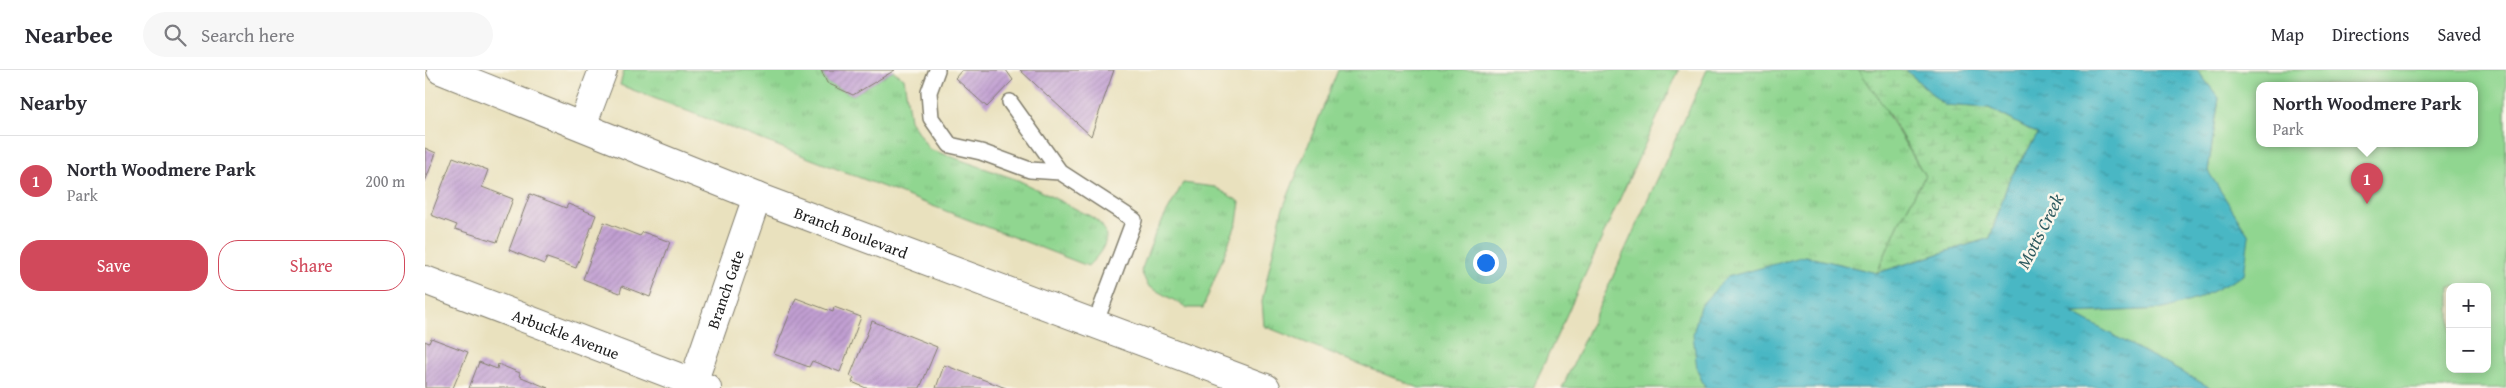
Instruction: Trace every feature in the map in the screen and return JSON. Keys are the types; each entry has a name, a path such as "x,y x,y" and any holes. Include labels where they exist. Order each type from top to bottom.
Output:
{"street":[{"name":"Branch Boulevard","path":"441,70 757,197 1266,388"},
{"path":"582,126 603,70"},
{"name":"Branch Gate","path":"700,385 757,197"},
{"name":"Arbuckle Avenue","path":"425,280 700,385"}],"lane":[{"path":"937,70 929,92 931,118 950,145 981,152 1030,170 1060,172"},
{"path":"1010,102 1031,128 1060,172 1134,220 1095,324"}],"green space":[{"path":"624,70 821,70 827,83 853,95 893,71 904,78 910,120 929,149 1018,180 1090,216 1098,222 1106,234 1103,247 1088,266 620,85"},
{"path":"1338,70 1679,70 1533,388 1419,388 1264,326 1262,301 1282,211"},
{"path":"1707,70 1875,70 1874,76 1889,117 1925,176 1899,223 1877,273 1805,256 1697,369 1705,388 1562,388"},
{"path":"1859,70 1906,70 1944,105 1989,108 2038,134 2009,180 1990,238 1877,273 1899,223 1925,176 1887,111"},
{"path":"2197,70 2506,70 2506,388 2211,388 2071,313 2164,309 2249,236 2208,172 2219,98"},
{"path":"1183,183 1215,187 1240,202 1237,222 1203,308 1188,308 1148,286 1141,271 1155,234"}],"water":[{"name":"Motts Creek","path":"1906,70 2197,70 2219,98 2208,171 2249,236 2244,275 2197,299 2164,309 2072,313 2211,388 1705,388 1697,369 1693,334 1700,306 1727,277 1805,256 1877,273 1990,238 2009,180 2038,134 1989,108 1944,105"}],"building":[{"path":"821,70 895,70 853,95 827,83"},
{"path":"962,70 1006,70 1013,80 987,107 955,78"},
{"path":"1020,70 1114,70 1091,136"},
{"path":"425,148 436,153 425,182"},
{"path":"453,157 488,170 482,187 513,199 497,242 455,229 457,225 431,215"},
{"path":"530,194 566,208 568,204 596,215 576,268 547,258 544,264 509,250"},
{"path":"604,222 640,236 643,232 670,242 650,297 622,286 620,293 583,279"},
{"path":"796,298 833,312 834,307 861,317 840,372 812,361 809,367 774,354"},
{"path":"872,321 937,347 920,388 866,388 852,382 854,378 850,376"},
{"path":"431,338 468,352 453,388 425,388 425,341 429,343"},
{"path":"479,362 497,369 498,364 520,373 519,376 548,388 469,388"},
{"path":"944,365 1006,388 936,388"}],"place":[{"name":"North Woodmere Park","path":"2367,204"}]}
